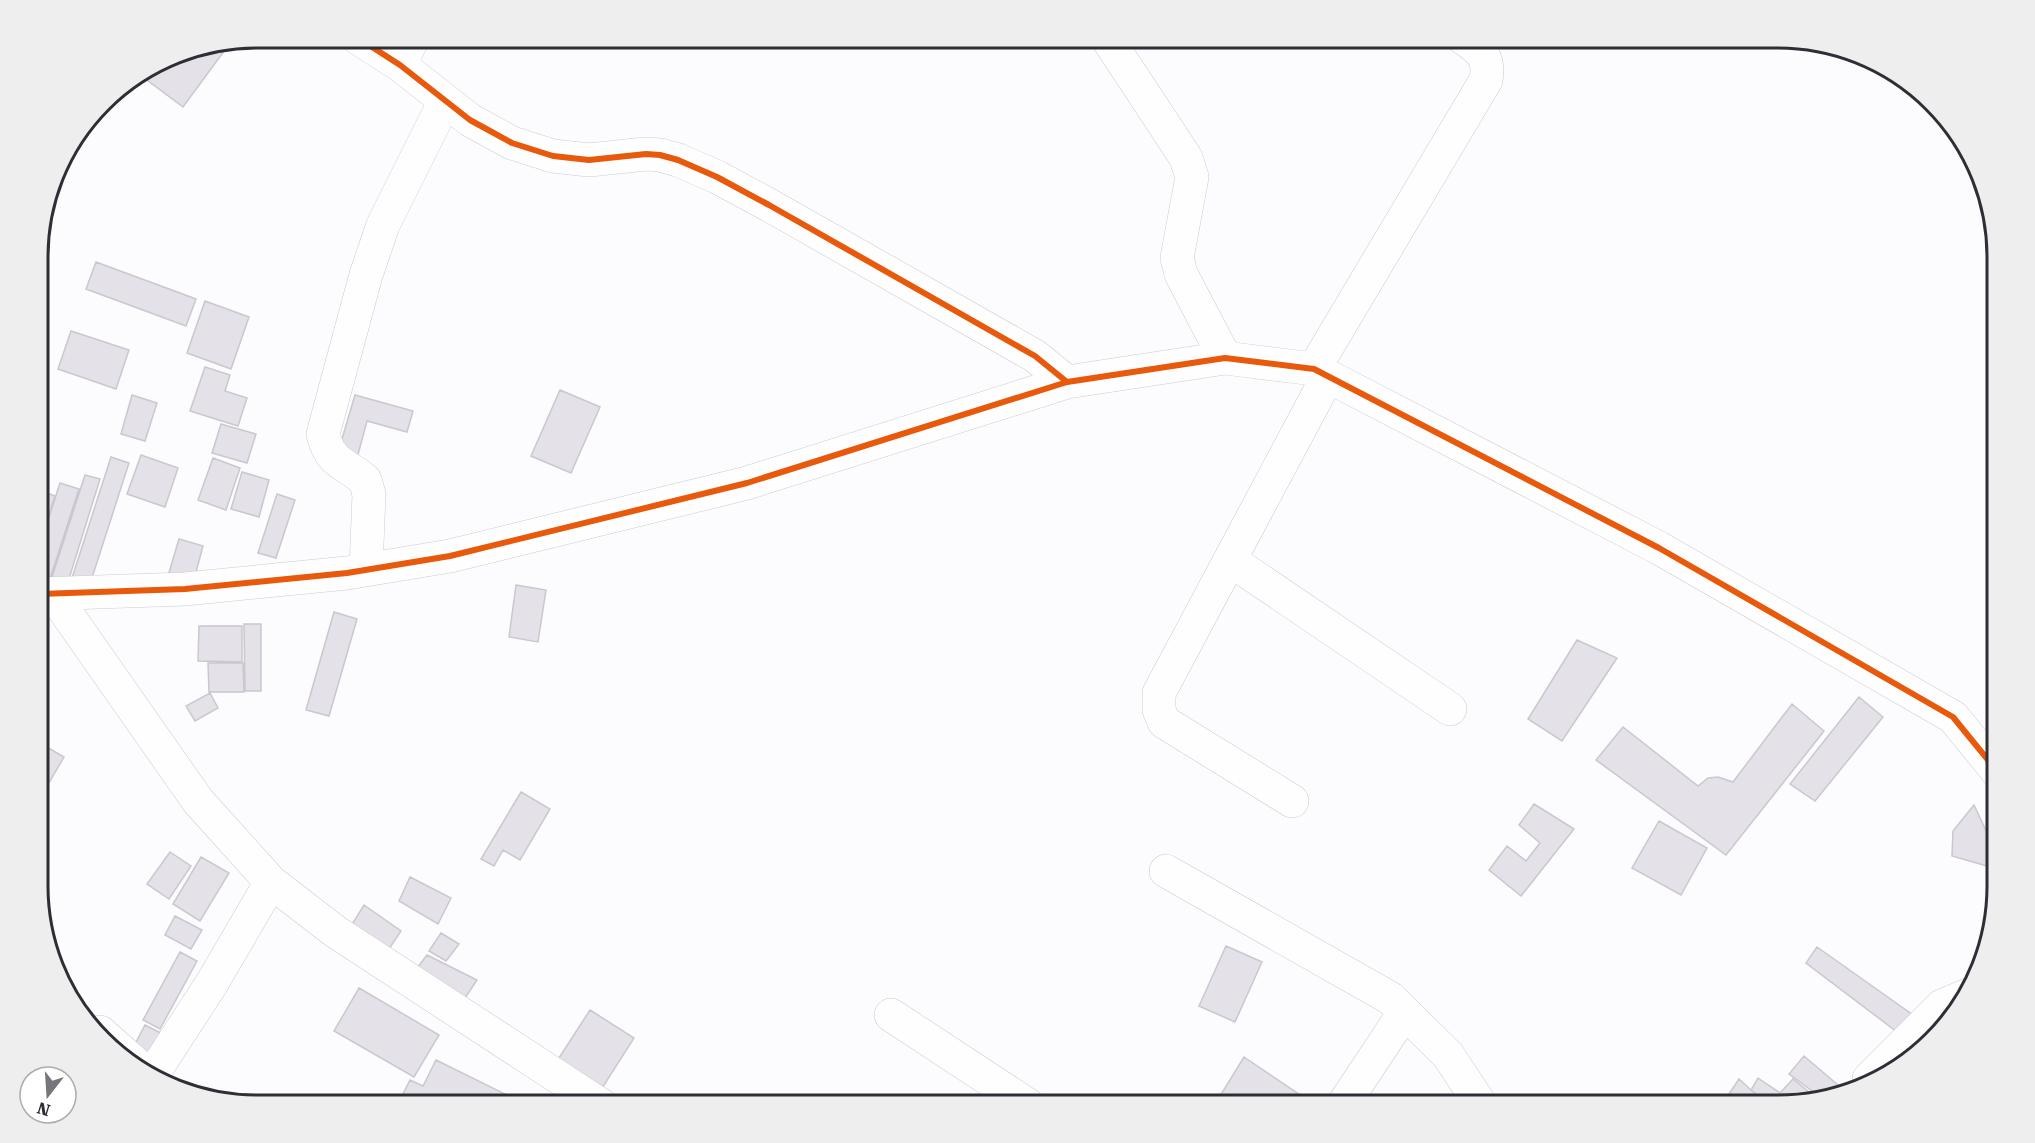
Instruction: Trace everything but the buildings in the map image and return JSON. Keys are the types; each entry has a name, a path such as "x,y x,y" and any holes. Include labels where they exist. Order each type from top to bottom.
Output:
{"street":[{"path":"1114,48 1186,158 1192,177 1177,258 1181,274 1225,357"},
{"path":"1292,801 1164,722 1159,710 1160,693 1230,560 1321,373 1486,80 1489,65 1478,48"},
{"path":"406,51 445,101 470,120 512,143 553,156 589,160 660,155 717,177 1035,356 1067,382"},
{"path":"366,570 369,494 365,480 334,458 326,447 323,434 366,275 383,225 445,101"},
{"path":"48,594 185,589 366,570 450,556 747,483 1067,382 1225,357 1321,373 1659,548 1953,717 1987,759"},
{"path":"1230,560 1450,709"},
{"path":"48,597 198,801 271,882 336,932 586,1095"},
{"path":"1166,871 1390,998 1448,1055 1474,1095"},
{"path":"156,1069 212,983 271,882"},
{"path":"1881,1067 1942,1006 1951,1002"},
{"path":"1350,1095 1404,1013"},
{"path":"891,1016 1013,1095"}],"cycle path":[{"path":"374,48 400,65 470,120 512,143 553,156 589,160 646,154 660,155 678,160 717,177 1035,356 1067,382"},
{"path":"48,594 185,589 347,573 450,556 747,483 1067,382 1225,358 1314,369 1659,548 1953,717 1987,759"}]}
